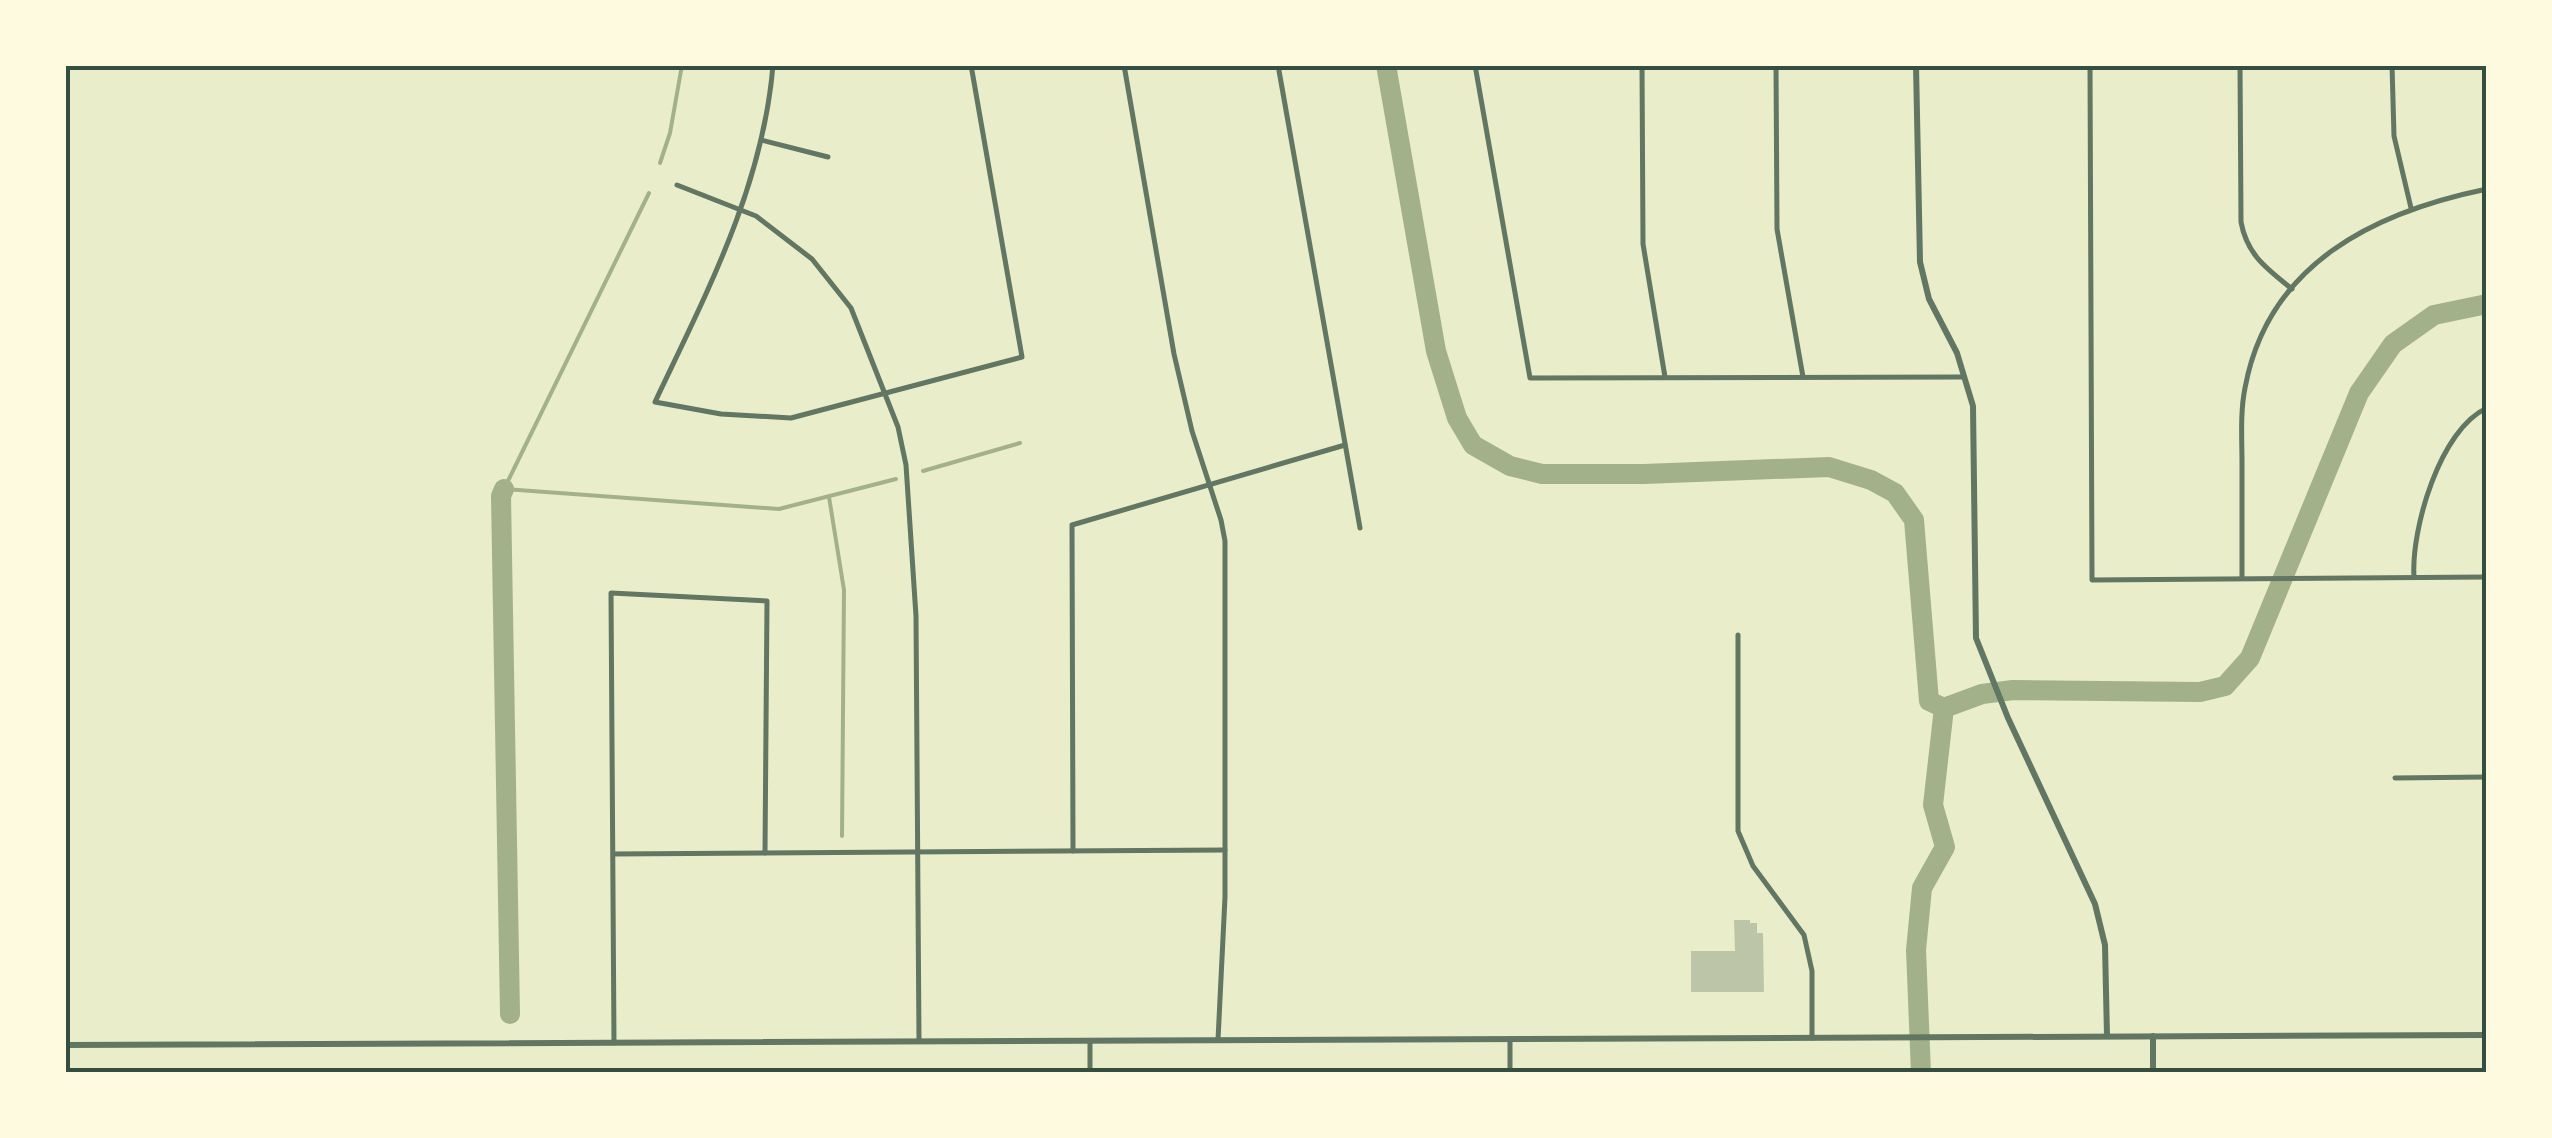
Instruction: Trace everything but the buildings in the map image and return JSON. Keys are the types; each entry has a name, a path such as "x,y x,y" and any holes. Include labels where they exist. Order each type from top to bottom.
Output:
{"street":[{"path":"773,65 761,140 742,210 655,402 721,414 792,418 1022,357 971,65"},
{"path":"1124,65 1174,354 1224,541 1225,850 1218,1042"},
{"path":"1278,65 1360,528"},
{"path":"1474,65 1530,378 1966,377"},
{"path":"1642,65 1643,244 1665,377"},
{"path":"1776,65 1777,229 1803,377"},
{"path":"1916,65 1920,262 1936,317 1966,377 1976,436 1974,620 1986,670 2096,904 2105,944 2107,1036"},
{"path":"2090,65 2092,580 2487,577"},
{"path":"2240,65 2244,239 2262,266 2292,289"},
{"path":"2392,65 2394,136 2411,208"},
{"path":"761,140 828,157"},
{"path":"676,185 742,210 788,237 836,286 862,331 903,446 914,561 919,1043"},
{"path":"2242,578 2245,386 2258,344 2292,289 2337,245 2384,218 2487,189"},
{"path":"2414,577 2414,538 2428,495 2456,431 2472,415 2487,408"},
{"path":"1073,851 1072,524 1345,446"},
{"path":"614,1044 612,593 767,601 766,853"},
{"path":"1738,635 1738,831 1753,866 1804,935 1812,971 1812,1038"},
{"path":"2394,778 2487,778"},
{"path":"613,854 1225,850"},
{"path":"65,1045 2487,1035"},
{"path":"2152,1036 2153,1073"},
{"path":"1510,1039 1510,1073"},
{"path":"1090,1042 1090,1073"}],"waterway":[{"path":"660,163 670,133 682,65"},
{"path":"1386,65 1436,351 1457,418 1473,445 1510,466 1542,474 1829,467 1871,480 1895,493 1914,520 1929,701 1944,708"},
{"path":"649,193 504,489 779,509 896,479"},
{"path":"1921,1073 1916,950 1922,888 1945,847 1933,805 1944,708 1982,694 2013,690 2200,692 2225,686 2250,658 2359,393 2393,344 2434,315 2487,304"},
{"path":"923,471 1020,443"},
{"path":"504,489 501,496 510,1014"},
{"path":"829,497 844,590 842,836"}]}
